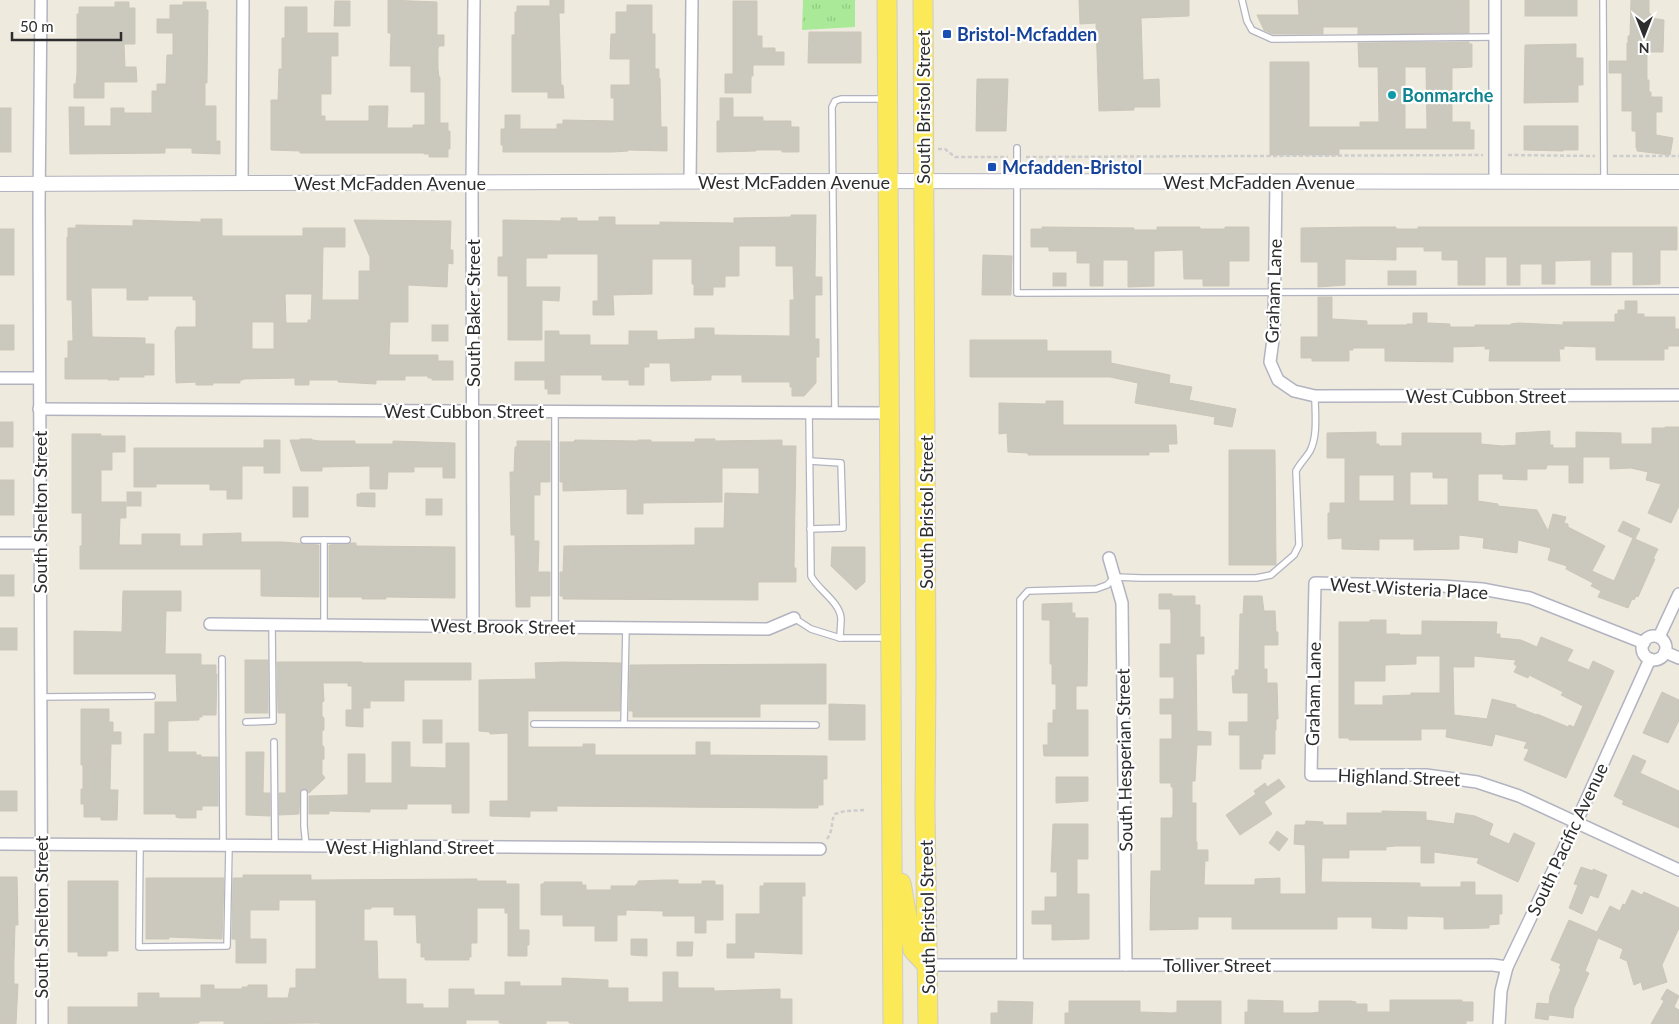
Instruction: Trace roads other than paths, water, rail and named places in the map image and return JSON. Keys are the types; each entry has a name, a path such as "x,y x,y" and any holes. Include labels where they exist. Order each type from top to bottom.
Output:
{"main road":[{"name":"South Bristol Street","path":"887,0 893,1024"},
{"name":"South Bristol Street","path":"923,0 926,374 925,808 928,1024"},
{"path":"892,835 914,950 928,965"}],"street":[{"name":"South Shelton Street","path":"40,0 39,410 42,1024"},
{"path":"242,184 243,0"},
{"name":"South Baker Street","path":"474,0 472,183 474,626"},
{"path":"690,182 692,0"},
{"path":"1495,0 1495,182"},
{"name":"West McFadden Avenue","path":"0,184 888,181 1679,182"},
{"name":"Graham Lane","path":"1276,182 1274,332 1270,362 1278,380 1294,390"},
{"path":"0,378 39,378"},
{"name":"West Cubbon Street","path":"1294,390 1315,396 1679,395"},
{"name":"West Cubbon Street","path":"39,410 889,413"},
{"path":"0,542 40,543"},
{"name":"South Hesperian Street","path":"1108,558 1122,603 1126,965"},
{"name":"Graham Lane","path":"1311,774 1316,583"},
{"name":"West Wisteria Place","path":"1316,583 1442,586 1482,589 1530,598 1644,643"},
{"path":"1659,638 1679,594"},
{"name":"West Brook Street","path":"210,624 768,629 794,618"},
{"path":"1651,636 1659,638 1664,642 1665,652 1659,659 1650,659 1643,652 1644,643 1651,636"},
{"path":"1665,652 1679,658"},
{"name":"South Pacific Avenue","path":"1499,1024 1501,991 1507,967 1576,823 1650,659"},
{"name":"Highland Street","path":"1311,774 1426,774 1454,777 1496,787 1679,870"},
{"name":"West Highland Street","path":"0,844 820,849"},
{"name":"Tolliver Street","path":"928,965 1493,965 1507,967"}],"lane":[{"path":"1242,0 1247,21 1252,30 1272,39 1495,37"},
{"path":"1603,0 1604,182"},
{"path":"835,413 832,107 835,101 887,99"},
{"path":"1017,148 1017,293 1679,292"},
{"path":"1020,965 1020,600 1028,591 1096,588 1106,585 1115,577 1256,578 1271,575 1294,555 1299,545 1296,471 1310,451 1314,433 1315,396"},
{"path":"555,412 555,627"},
{"path":"809,413 811,576 838,608 841,616 840,638"},
{"path":"810,461 842,463 843,528 810,530"},
{"path":"304,540 347,540"},
{"path":"324,540 324,624"},
{"path":"794,618 811,629 840,638 891,638"},
{"path":"246,722 273,722 272,624"},
{"path":"624,724 626,627"},
{"path":"140,845 139,947 227,946 226,846 222,805 222,659"},
{"path":"40,697 152,696"},
{"path":"534,724 816,725"},
{"path":"274,742 275,846"},
{"path":"304,792 306,846"}],"place":[{"name":"Bristol-Mcfadden","path":"947,34"},
{"name":"Bonmarche","path":"1392,95"},
{"name":"Mcfadden-Bristol","path":"992,167"}]}
